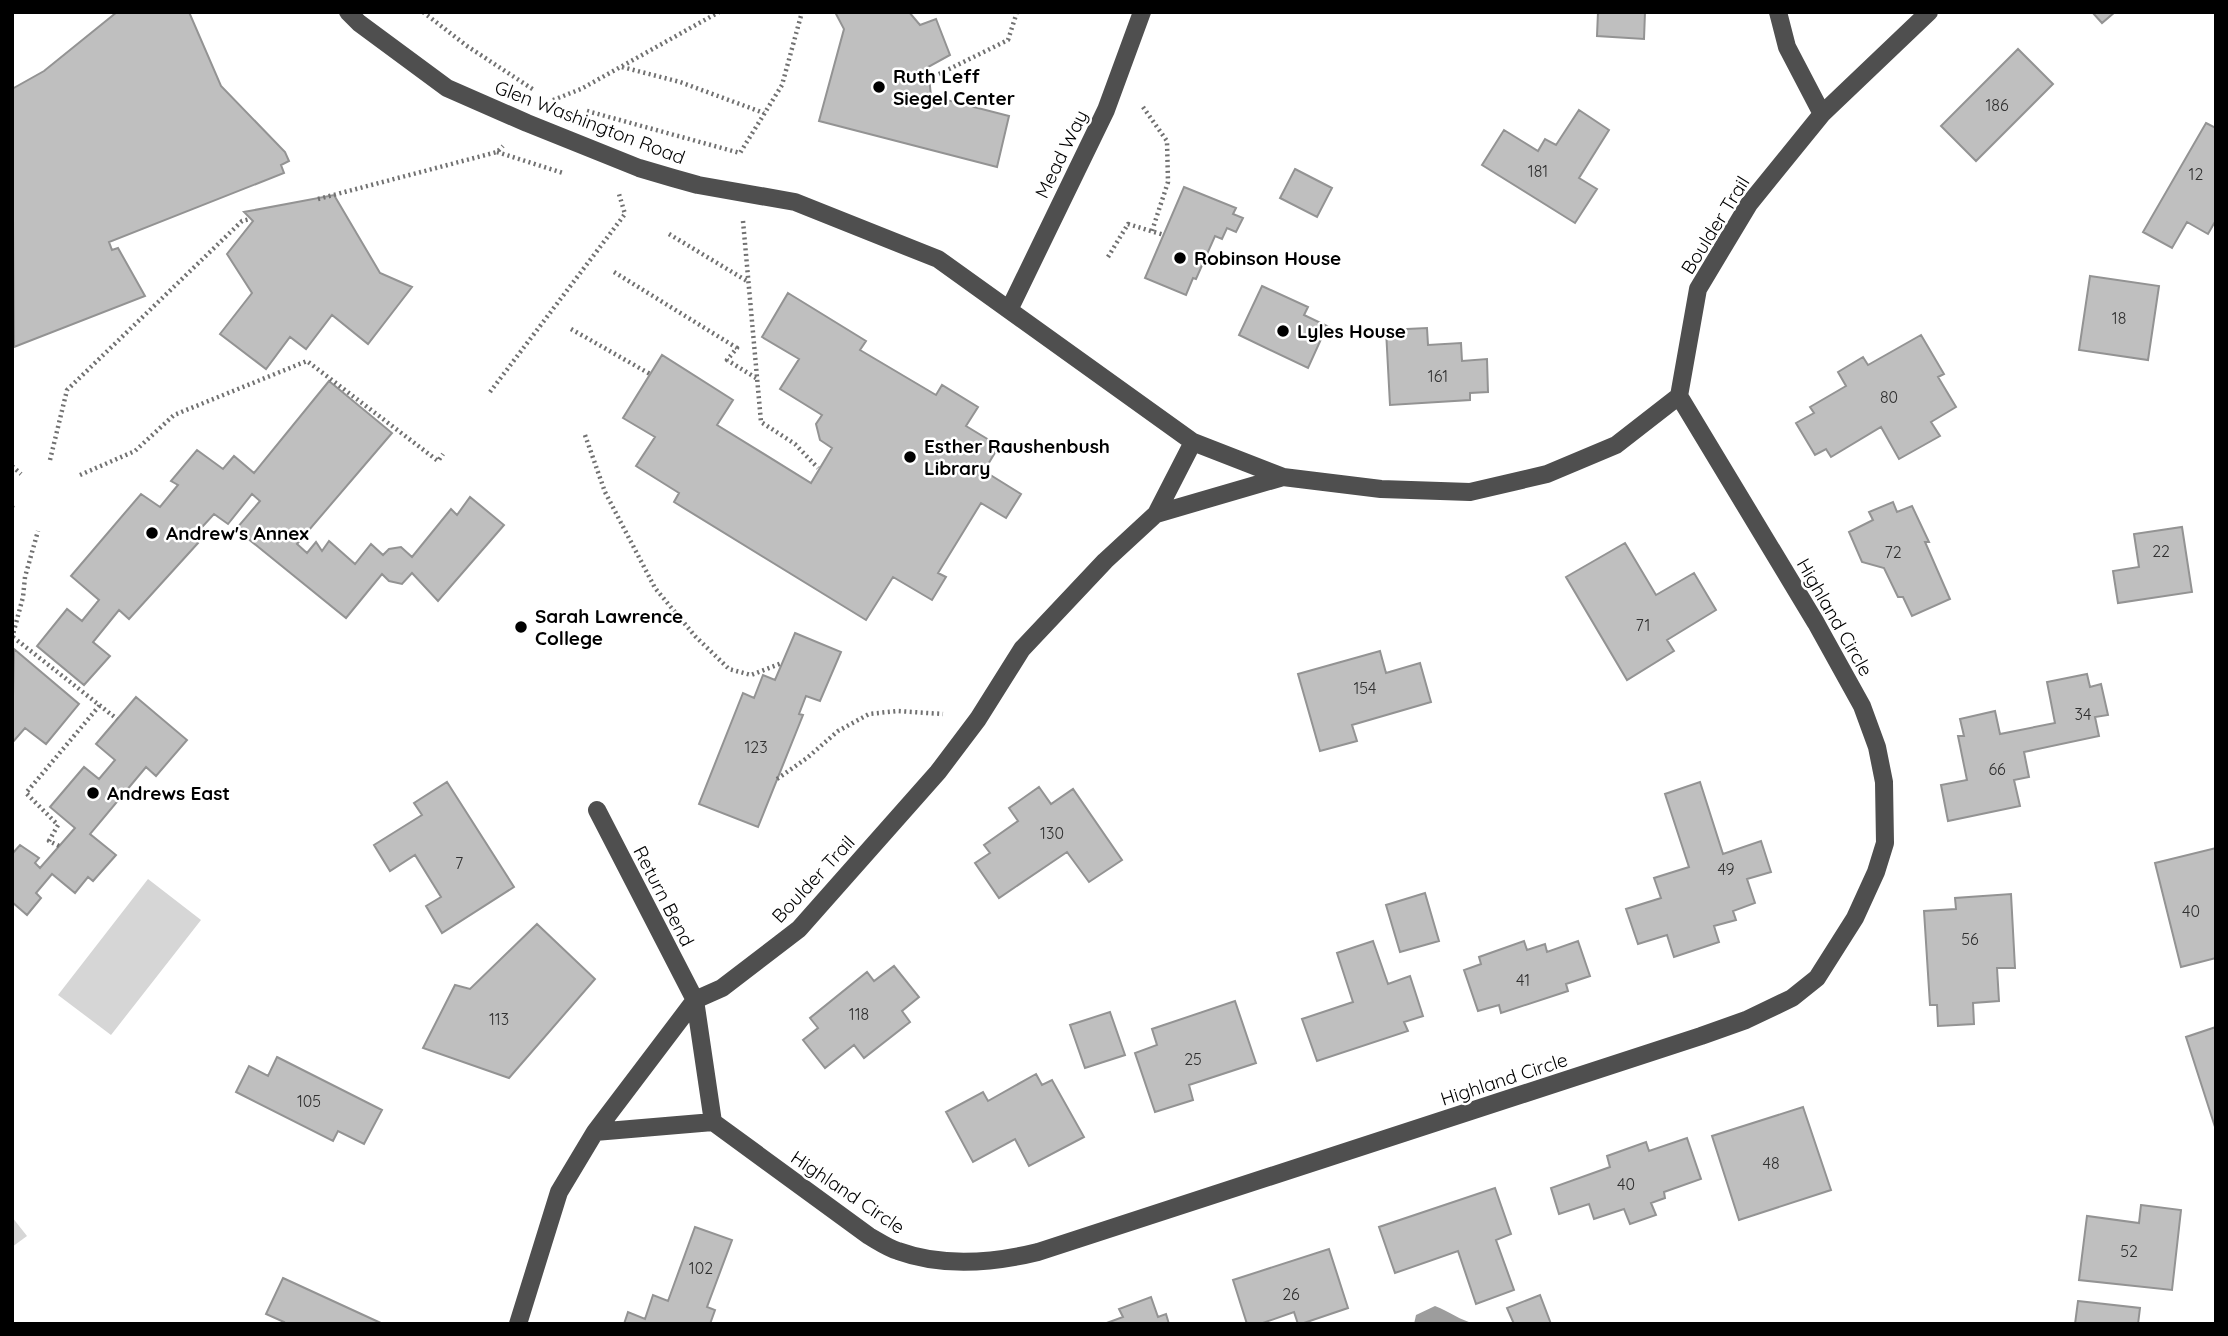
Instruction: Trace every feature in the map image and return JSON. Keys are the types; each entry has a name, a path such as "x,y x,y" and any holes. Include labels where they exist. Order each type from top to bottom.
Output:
{"street":[{"name":"Glen Washington Road","path":"348,12 447,88 527,123 639,168 698,185 795,202 938,258 1193,442"},
{"name":"Mead Way","path":"1009,310 1106,110 1142,12"},
{"path":"1778,12 1787,47 1822,114"},
{"name":"Boulder Trail","path":"518,1324 559,1192 595,1132 695,1000 722,988 799,929 939,772 978,719 1022,649 1105,561 1156,514 1193,442 1283,477 1381,489 1471,492 1547,474 1616,445 1679,396 1698,289 1749,204 1822,114 1929,12"},
{"name":"Highland Circle","path":"713,1122 869,1236 896,1251 929,1259 980,1262 1010,1259 1620,1064 1746,1020 1792,998 1817,978 1855,918 1876,872 1885,843 1884,782 1877,747 1861,706 1816,623 1679,396"},
{"name":"Boulder Trail","path":"1156,514 1283,477"},
{"name":"Return Bend","path":"597,810 695,1000 713,1122"},
{"path":"595,1132 713,1122"}],"path":[{"path":"423,12 467,46 540,94"},
{"path":"563,105 551,102 581,89 719,12"},
{"path":"802,12 782,85 740,153 741,193 761,422 796,444 818,468"},
{"path":"929,79 1008,40 1017,12"},
{"path":"622,66 680,82 764,113"},
{"path":"1143,107 1167,141 1168,182 1152,231"},
{"path":"575,108 740,153"},
{"path":"318,199 497,152 507,141"},
{"path":"490,391 619,223 625,214 624,205 629,205"},
{"path":"50,460 67,390 242,221 250,219"},
{"path":"1108,257 1128,224 1164,234"},
{"path":"669,234 748,282"},
{"path":"614,272 737,348 727,360 757,379"},
{"path":"571,329 650,374"},
{"path":"80,475 135,451 174,415 307,361 438,461 443,454"},
{"path":"585,435 605,492 655,588 695,636 729,669 751,675 782,663"},
{"path":"12,466 21,474"},
{"path":"38,531 13,637 117,719"},
{"path":"59,846 49,841 58,825 26,793 100,705"},
{"path":"777,779 817,751 838,731 869,714 897,711 953,714 978,719"}],"shaded area":[{"path":"148,879 201,920 111,1035 58,995"},
{"path":"12,1217 27,1236 12,1247"},
{"path":"1435,1306 1475,1324 1414,1324 1416,1315"}],"building":[{"path":"117,12 189,12 221,86 285,152 289,161 281,165 284,173 109,242 112,250 118,248 145,296 14,347 12,89 44,71"},
{"name":"Ruth Leff Siegel Center","path":"835,12 909,12 920,25 936,19 950,55 928,67 931,96 1009,116 997,167 819,121 844,29"},
{"path":"1598,12 1645,12 1644,39 1597,36"},
{"path":"2092,12 2115,12 2102,23"},
{"path":"2018,49 2053,84 1976,161 1941,126"},
{"path":"1579,110 1609,130 1579,178 1597,189 1575,223 1482,165 1504,130 1538,151 1545,139 1556,145"},
{"path":"2206,123 2216,128 2216,220 2208,234 2187,222 2172,248 2143,232"},
{"path":"1295,169 1332,188 1317,217 1280,198"},
{"name":"Robinson House","path":"1184,187 1236,208 1233,214 1243,218 1236,232 1227,228 1222,239 1215,236 1186,295 1145,278"},
{"path":"334,195 380,273 412,287 368,344 332,315 306,349 290,337 266,369 220,334 252,293 227,254 253,221 244,212"},
{"path":"2090,276 2159,286 2148,360 2079,350"},
{"name":"Lyles House","path":"1262,286 1308,307 1304,315 1327,326 1308,368 1239,335"},
{"name":"Esther Raushenbush Library","path":"788,293 866,341 860,350 936,395 942,385 978,407 966,426 999,446 984,471 1021,494 1006,518 981,503 938,573 946,577 932,600 893,577 866,620 674,502 679,493 636,466 655,437 623,418 662,355 733,400 717,425 811,483 832,448 820,440 816,424 822,415 780,389 799,359 762,337"},
{"path":"1427,328 1428,345 1461,343 1462,361 1487,359 1488,392 1470,393 1470,400 1390,405 1386,330"},
{"path":"1921,335 1944,374 1938,377 1956,407 1931,422 1940,436 1899,459 1881,427 1831,457 1826,449 1815,455 1796,423 1814,413 1810,407 1846,386 1838,372 1863,357 1868,365"},
{"name":"Andrew's Annex","path":"329,381 392,433 297,544 307,553 316,542 322,551 329,541 355,564 371,544 383,555 389,549 401,547 412,557 451,509 457,515 470,497 504,525 438,601 412,573 402,584 389,581 382,574 346,618 236,529 260,501 252,494 228,524 214,514 192,538 198,543 129,619 119,610 93,642 110,656 84,685 37,646 67,609 82,621 99,600 71,576 141,494 160,507 178,485 171,481 197,450 223,469 234,456 254,473"},
{"path":"1893,502 1897,512 1912,506 1929,542 1925,542 1950,599 1912,616 1903,597 1898,597 1884,568 1862,562 1849,532 1873,520 1869,512"},
{"path":"2182,527 2192,592 2118,603 2113,571 2139,567 2134,534"},
{"path":"1625,543 1656,595 1694,573 1716,610 1667,640 1674,651 1627,680 1566,577"},
{"path":"795,633 841,652 820,701 806,696 799,714 803,715 758,827 699,804 743,693 754,698 763,675 775,680"},
{"path":"14,649 79,704 46,744 25,728 12,743"},
{"path":"1380,651 1386,673 1420,663 1431,702 1352,725 1357,741 1320,751 1298,674"},
{"path":"2087,674 2090,687 2101,684 2108,715 2095,717 2099,736 2024,752 2029,777 2014,780 2020,806 1948,821 1941,785 1967,780 1958,736 1964,736 1960,719 1995,711 2000,734 2055,723 2047,682"},
{"name":"Andrews East","path":"136,697 187,740 156,776 146,767 90,834 116,855 93,881 88,877 75,893 52,874 36,893 41,898 27,915 12,902 12,854 20,845 39,858 35,863 40,868 75,828 50,807 84,767 99,779 115,760 96,744"},
{"path":"447,782 514,887 442,933 426,906 441,897 415,855 390,871 374,845 422,815 414,803"},
{"path":"1700,782 1723,854 1761,841 1771,872 1747,879 1755,903 1733,911 1736,920 1714,926 1719,942 1674,957 1667,935 1638,944 1626,909 1661,898 1654,878 1689,867 1665,794"},
{"path":"1039,787 1051,804 1073,789 1122,860 1089,882 1067,852 999,898 975,863 990,853 984,845 1018,821 1009,808"},
{"path":"2216,848 2216,958 2181,967 2155,863"},
{"path":"1425,893 1439,941 1400,952 1386,905"},
{"path":"2011,894 2015,968 1997,968 1999,1001 1973,1003 1974,1024 1938,1026 1937,1005 1930,1005 1924,911 1956,909 1955,898"},
{"path":"537,924 595,979 509,1078 423,1048 455,985 470,989"},
{"path":"1373,941 1388,984 1410,976 1423,1016 1404,1022 1408,1031 1317,1061 1302,1019 1353,1002 1337,953"},
{"path":"1524,941 1527,950 1545,944 1547,952 1578,941 1590,976 1566,984 1568,991 1501,1013 1499,1005 1478,1011 1464,970 1481,964 1479,957"},
{"path":"894,966 919,997 902,1011 910,1022 864,1058 854,1045 825,1068 803,1040 818,1028 810,1018 867,972 874,981"},
{"path":"1235,1001 1256,1063 1189,1085 1193,1100 1155,1112 1135,1053 1157,1045 1152,1029"},
{"path":"1110,1012 1125,1055 1085,1068 1070,1025"},
{"path":"2216,1027 2216,1130 2186,1037"},
{"path":"277,1057 382,1110 364,1144 338,1131 333,1141 236,1092 249,1066 268,1076"},
{"path":"1036,1074 1042,1085 1052,1080 1084,1137 1029,1166 1015,1139 973,1162 946,1112 983,1092 988,1101"},
{"path":"1803,1107 1831,1190 1739,1220 1712,1136"},
{"path":"1687,1138 1701,1179 1664,1192 1665,1198 1651,1203 1656,1215 1630,1224 1624,1209 1594,1219 1589,1204 1559,1214 1551,1188 1610,1167 1607,1156 1646,1142 1649,1151"},
{"path":"1495,1188 1511,1234 1496,1240 1514,1290 1476,1304 1458,1251 1395,1273 1379,1227"},
{"path":"2141,1205 2181,1210 2172,1290 2079,1280 2087,1216 2139,1223"},
{"path":"695,1227 732,1240 707,1307 715,1310 710,1324 624,1324 628,1312 645,1319 653,1295 668,1301"},
{"path":"1329,1249 1348,1308 1301,1324 1298,1324 1294,1312 1260,1324 1247,1324 1233,1280"},
{"path":"283,1278 383,1324 283,1324 284,1322 266,1314"},
{"path":"1540,1295 1551,1324 1514,1324 1507,1308"},
{"path":"1151,1297 1158,1317 1166,1314 1169,1324 1104,1324 1123,1317 1119,1309"},
{"path":"2078,1301 2140,1308 2138,1324 2075,1324"}],"place":[{"name":"Ruth Leff Siegel Center","path":"879,87"},
{"name":"Robinson House","path":"1180,258"},
{"name":"Lyles House","path":"1283,331"},
{"name":"Esther Raushenbush Library","path":"910,457"},
{"name":"Andrew's Annex","path":"152,533"},
{"name":"Sarah Lawrence College","path":"521,627"},
{"name":"Andrews East","path":"93,793"}]}
